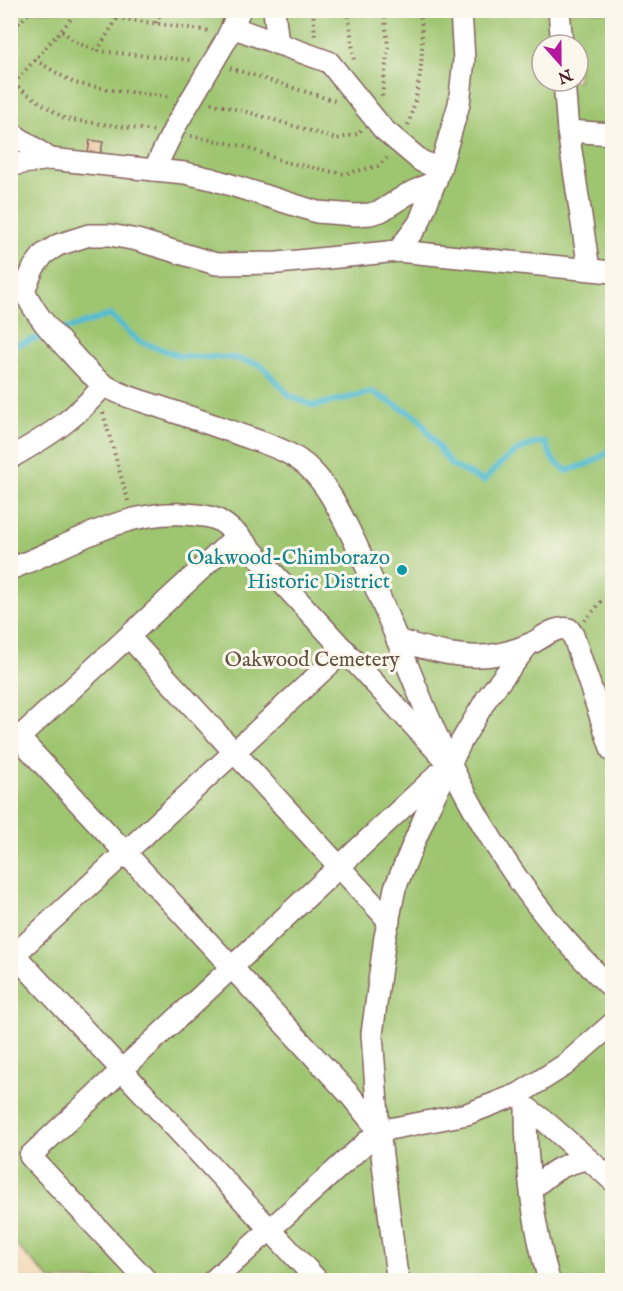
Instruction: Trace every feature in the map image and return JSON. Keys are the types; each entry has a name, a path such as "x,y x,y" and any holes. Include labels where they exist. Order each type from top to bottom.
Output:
{"lane":[{"path":"274,10 278,44"},
{"path":"398,251 419,223 438,175 459,104 464,60 461,10"},
{"path":"559,10 561,33"},
{"path":"154,170 172,133 234,24 278,44 328,62 373,117 401,145 438,175"},
{"path":"565,93 568,131 589,269"},
{"path":"568,131 612,134"},
{"path":"10,132 50,159"},
{"path":"10,165 50,159 184,173 317,212 355,215 381,211 438,175"},
{"path":"612,272 398,251 278,263 216,264 137,240 110,235 89,235 58,245 44,254 17,292 77,360 104,385 128,396 267,444 292,455 310,468 324,484 366,563 449,764 494,842 538,908 612,988"},
{"path":"10,458 63,426 83,409 104,385"},
{"path":"10,569 112,524 133,518 172,514 198,515 215,519 238,536 449,764"},
{"path":"238,536 15,742 124,854 350,1095 379,1131"},
{"path":"397,640 449,654 476,656 498,654 528,645 562,628 568,629 573,635 612,751"},
{"path":"129,637 388,921"},
{"path":"399,1281 379,1131 372,1035 388,921 395,888 449,764 487,698 528,645"},
{"path":"317,1281 12,952 124,854 345,650"},
{"path":"146,1281 30,1156 449,764"},
{"path":"214,1281 379,1131 434,1122 523,1101 612,1024"},
{"path":"523,1101 612,1180"},
{"path":"523,1101 532,1189 542,1256 549,1281"},
{"path":"532,1189 551,1172 568,1163 587,1159"}],"path":[{"path":"10,32 32,10"},
{"path":"12,86 80,10"},
{"path":"97,51 122,10"},
{"path":"156,23 162,10"},
{"path":"35,60 74,83 191,99 255,114 336,139 358,134 373,117 382,100 388,47 384,10"},
{"path":"10,79 12,86 65,119 172,133 243,146 285,162 344,174 378,166 401,145 417,99 424,41 420,10"},
{"path":"117,18 156,23 234,24"},
{"path":"104,414 128,502"},
{"path":"573,635 601,602 612,598"}],"green space":[{"name":"Oakwood Cemetery","path":"10,11 612,11 612,1280 51,1280 11,1240"}],"building":[{"path":"90,140 103,142 100,155 88,153"}],"waterway":[{"path":"10,347 110,315 138,341 180,356 234,358 261,365 290,396 314,406 372,392 418,417 451,465 484,481 511,455 535,444 545,442 553,460 567,471 590,463 612,450"}],"place":[{"name":"Oakwood-Chimborazo Historic District","path":"402,570"}]}
